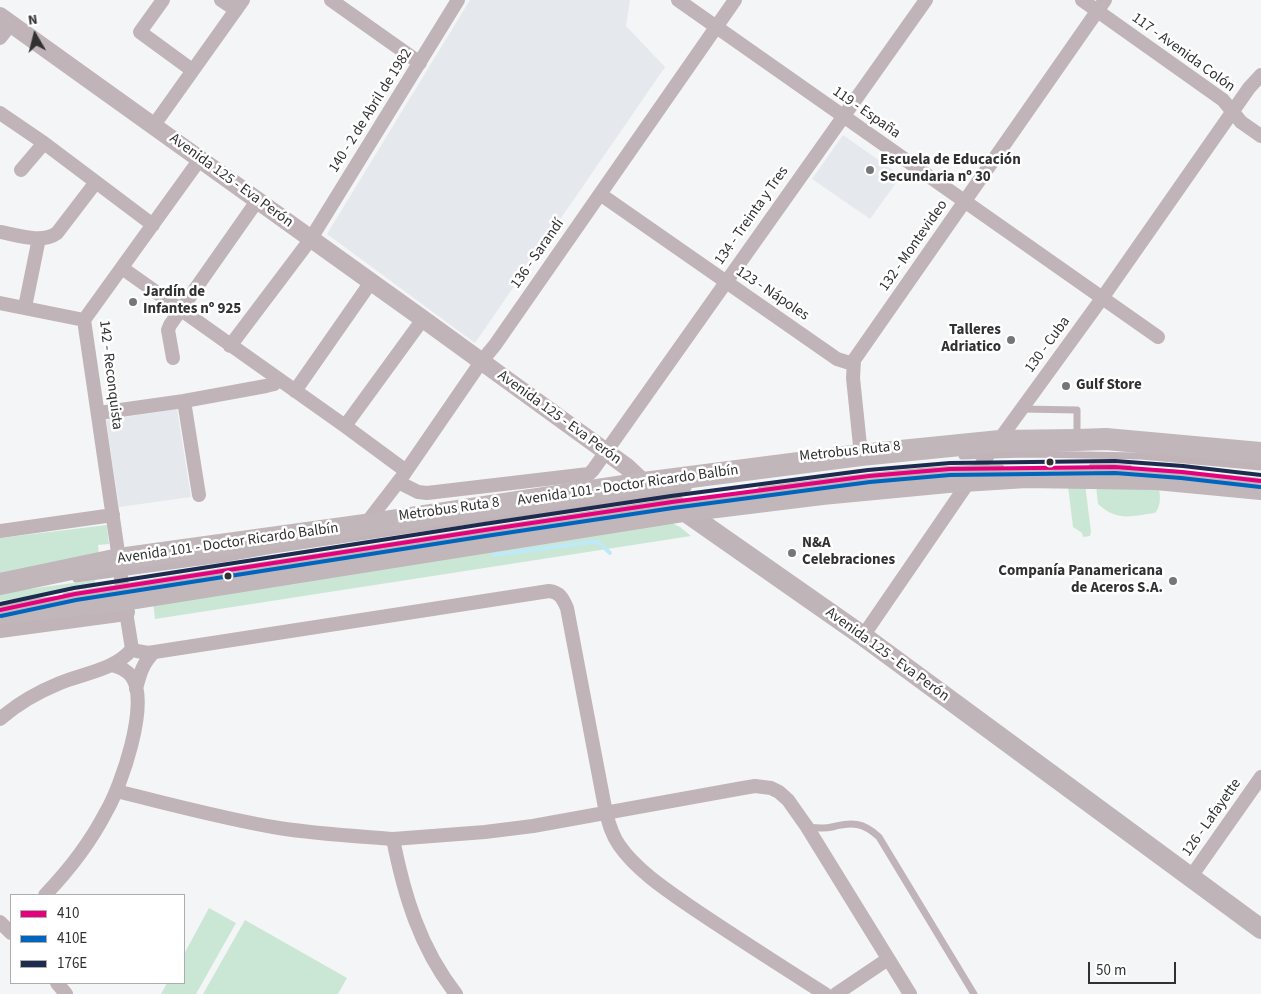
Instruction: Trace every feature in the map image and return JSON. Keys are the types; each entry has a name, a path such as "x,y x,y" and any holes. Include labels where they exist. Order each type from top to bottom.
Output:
{"main road":[{"name":"Avenida 101 - Doctor Ricardo Balbín","path":"0,612 124,600 665,497 861,455 995,448 1077,440 1123,441 1260,457"},
{"name":"Avenida 101 - Doctor Ricardo Balbín","path":"0,584 365,525 665,497 822,494 975,474 1026,477 1120,477 1261,489"},
{"name":"Avenida 125 - Eva Perón","path":"665,497 863,636 1261,929"}],"street":[{"path":"163,0 140,32 192,70"},
{"path":"154,125 239,5 221,0"},
{"path":"331,0 420,63"},
{"name":"140 - 2 de Abril de 1982","path":"230,346 310,240 458,0"},
{"name":"119 - España","path":"678,0 1103,297 1158,338"},
{"name":"136 - Sarandí","path":"365,525 402,477 735,0"},
{"name":"134 - Treinta y Tres","path":"122,268 345,426 418,492 427,493 589,474 926,0"},
{"name":"117 - Avenida Colón","path":"1082,0 1102,6 1223,100 1241,122 1261,136"},
{"name":"132 - Montevideo","path":"853,364 856,356 1102,6"},
{"path":"0,38 6,20"},
{"name":"Avenida 125 - Eva Perón","path":"6,20 154,125 310,240 424,319 627,467 665,497"},
{"name":"130 - Cuba","path":"863,636 975,474 1103,297 1232,111 1261,75"},
{"path":"0,113 44,143 153,225"},
{"path":"21,170 44,143"},
{"name":"142 - Reconquista","path":"132,648 84,320 200,159"},
{"path":"0,232 36,239 50,237 57,233 96,182"},
{"name":"123 - Nápoles","path":"600,194 837,359 853,364"},
{"path":"173,358 168,330 170,325 257,201"},
{"path":"25,307 38,242 36,239"},
{"path":"295,391 371,282"},
{"path":"0,303 84,320"},
{"path":"345,426 424,319"},
{"path":"853,364 861,455"},
{"path":"99,413 184,401 266,386 274,384 278,380"},
{"path":"184,401 199,495"},
{"path":"0,532 113,516"},
{"path":"0,719 20,703 38,693 75,677 119,662 132,648 142,652 154,652 549,590 554,591 563,598 567,608 606,813 614,838 643,870 667,890 825,994"},
{"path":"0,629 124,600"},
{"path":"136,688 141,668 154,652"},
{"path":"46,894 65,874 107,811 128,757 135,732 137,713 136,688 133,678 127,672 112,665"},
{"name":"126 - Lafayette","path":"1190,878 1261,777"},
{"path":"116,791 234,820 279,828 322,834 393,838 486,832 764,786 779,792 788,800 807,827 910,994"},
{"path":"393,838 400,873 415,923 436,964 456,994"},
{"path":"836,994 888,959"},
{"path":"58,984 66,994"}],"lane":[{"path":"1022,409 1077,410 1077,440"},
{"name":"Metrobus Ruta 8","path":"66,580 120,566 222,559 292,547 665,497 822,468 995,448 1026,454 1260,457"},
{"path":"975,474 1115,467 1261,481"},
{"path":"0,584 57,581"},
{"path":"807,827 822,828 841,824 856,824 870,828 879,837 974,994"}],"shaded area":[{"path":"470,0 630,0 626,26 665,67 475,343 327,234"},
{"path":"843,135 901,176 870,219 812,179"},
{"path":"177,409 191,497 119,507 106,420"}],"green space":[{"path":"1085,484 1091,532 1090,536 1083,537 1082,533 1073,527 1068,486"},
{"path":"1096,486 1159,490 1160,499 1157,511 1155,513 1132,516 1118,516 1105,510 1098,504"},
{"path":"670,522 691,536 155,619 153,602"},
{"path":"107,525 109,544 98,545 99,556 0,574 0,538"},
{"path":"95,580 95,587 0,601 0,593"},
{"path":"209,908 236,923 196,994 161,994 166,984 185,984 185,952"},
{"path":"245,920 347,978 338,994 203,994"}],"waterway":[{"path":"493,555 591,542 598,542 610,553"}],"transit line":[{"name":"176E","path":"0,604 74,588 484,524 671,496 868,470 950,463 1115,461 1183,466 1261,475"},
{"name":"410","path":"0,610 75,594 485,530 672,502 869,476 950,469 1115,467 1261,481"},
{"name":"410E","path":"1,616 76,600 486,536 673,508 870,482 950,475 1115,473 1260,487"}],"place":[{"name":"Escuela de Educación Secundaria nº 30","path":"870,170"},
{"name":"Jardín de Infantes nº 925","path":"133,302"},
{"name":"Talleres Adriatico","path":"1011,340"},
{"name":"Gulf Store","path":"1066,386"},
{"name":"N&A Celebraciones","path":"792,553"},
{"name":"Companía Panamericana de Aceros S.A.","path":"1173,581"}]}
